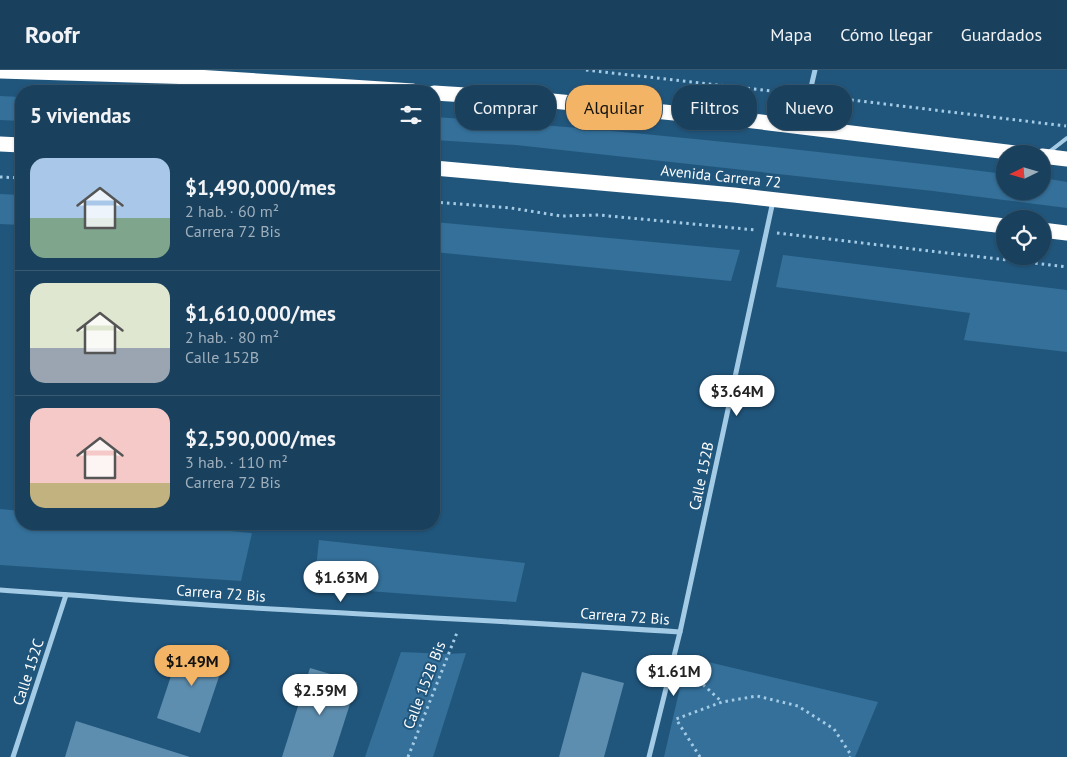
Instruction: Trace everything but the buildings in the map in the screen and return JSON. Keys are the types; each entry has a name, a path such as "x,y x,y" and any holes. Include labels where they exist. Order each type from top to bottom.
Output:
{"highway":[{"path":"0,71 196,77 320,85"},
{"path":"440,93 532,99 767,123"},
{"path":"827,130 996,151"},
{"path":"0,144 15,145"},
{"path":"1051,157 1067,159"},
{"name":"Avenida Carrera 72","path":"440,169 774,199 996,225"},
{"path":"1051,231 1067,233"}],"street":[{"path":"811,85 815,70"},
{"name":"Calle 152B","path":"649,757 680,632 774,199"},
{"name":"Carrera 72 Bis","path":"0,590 278,609 680,632"},
{"name":"Calle 152C","path":"13,757 66,595"}],"lane":[{"path":"1051,150 1067,138"}],"path":[{"path":"586,70 767,90"},
{"path":"852,100 1067,126"},
{"path":"0,177 15,178"},
{"path":"440,202 511,208 562,216 599,215 767,232 1067,267"},
{"name":"Calle 152B Bis","path":"408,757 462,620"},
{"path":"674,658 722,702"},
{"path":"700,757 676,719 722,702 757,696 798,706 834,729 850,757"}],"shaded area":[{"path":"0,96 15,97 15,121 0,120"},
{"path":"440,117 455,118 455,130 556,130 556,126 566,127 566,130 601,130 649,134 996,173 996,199 516,145 440,140"},
{"path":"1051,179 1067,182 1067,208 1004,200 1051,200"},
{"path":"0,194 15,195 15,225 0,224"},
{"path":"440,223 740,250 731,281 440,253"},
{"path":"783,255 1067,290 1067,352 964,340 970,313 776,287"},
{"path":"0,509 15,510 15,530 219,530 252,533 241,581 0,565"},
{"path":"319,540 525,563 516,602 314,587"},
{"path":"401,652 466,653 433,757 365,757"},
{"path":"687,657 878,702 855,757 664,757"}]}
